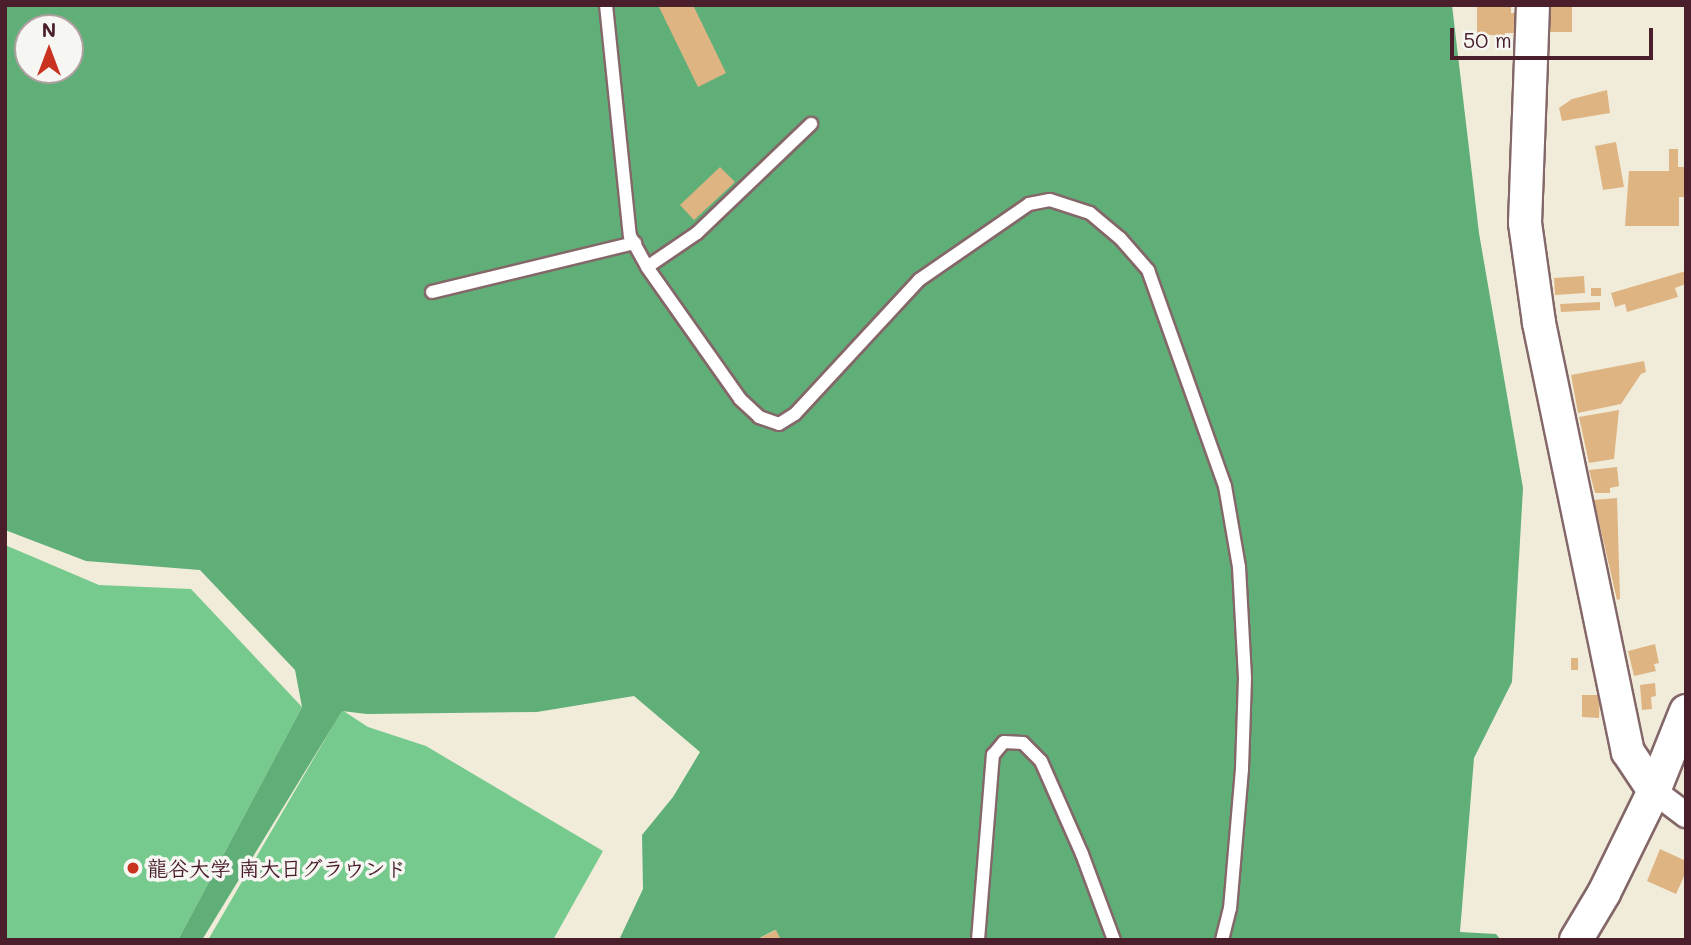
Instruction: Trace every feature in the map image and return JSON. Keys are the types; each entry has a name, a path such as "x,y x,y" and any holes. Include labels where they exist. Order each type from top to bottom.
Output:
{"street":[{"path":"1533,5 1525,223 1539,323 1628,752 1654,792 1686,815"},
{"path":"1576,940 1604,893 1654,792 1686,711"}],"lane":[{"path":"606,5 631,236 647,267 740,399 759,417 779,424 795,414 919,280 1029,204 1050,200 1090,213 1120,238 1148,270 1225,486 1240,567 1245,678 1242,769 1230,908 1222,940"},
{"path":"647,267 697,233 811,124"},
{"path":"432,292 635,243"},
{"path":"978,940 993,755 1004,742 1023,743 1041,761 1082,854 1115,940"}],"green space":[{"path":"5,5 1452,5 1479,233 1523,488 1512,682 1474,758 1460,932 1496,934 1501,940 781,940 775,930 756,940 619,940 643,889 642,835 673,797 700,752 634,696 537,712 367,714 342,711 202,940 178,940 302,707 295,670 200,570 86,561 5,530"},
{"path":"5,545 99,585 191,589 302,707 178,940 5,940"},
{"path":"342,710 368,727 426,746 603,851 553,940 208,940"}],"building":[{"path":"658,5 693,5 726,73 698,87"},
{"path":"1477,5 1511,5 1511,13 1515,13 1515,33 1505,33 1505,37 1477,33"},
{"path":"1549,5 1572,5 1572,32 1549,32"},
{"path":"1607,90 1610,113 1562,121 1559,108 1572,99"},
{"path":"1616,142 1624,187 1603,190 1595,146"},
{"path":"1669,149 1678,149 1678,167 1686,167 1686,197 1679,197 1679,226 1625,226 1629,171 1669,171"},
{"path":"720,167 735,182 694,220 680,205"},
{"path":"1686,271 1686,284 1675,288 1678,297 1627,312 1625,304 1615,307 1611,293"},
{"path":"1584,276 1585,293 1555,295 1554,278"},
{"path":"1591,288 1601,288 1601,296 1591,296"},
{"path":"1600,302 1600,310 1561,312 1560,304"},
{"path":"1644,361 1646,372 1641,374 1621,404 1578,413 1571,375"},
{"path":"1619,410 1614,459 1589,463 1579,417"},
{"path":"1617,467 1619,486 1610,488 1610,493 1595,493 1589,470"},
{"path":"1617,498 1620,599 1617,600 1594,500"},
{"path":"1655,644 1659,663 1654,664 1656,671 1634,676 1628,651"},
{"path":"1571,658 1578,658 1578,670 1571,670"},
{"path":"1655,683 1656,696 1651,697 1652,709 1642,710 1640,685"},
{"path":"1582,695 1600,695 1599,718 1582,717"},
{"path":"1660,849 1686,861 1686,872 1676,894 1647,881"},
{"path":"776,930 781,940 756,940"}],"place":[{"name":"龍谷大学 南大日グラウンド","path":"133,868"}]}
